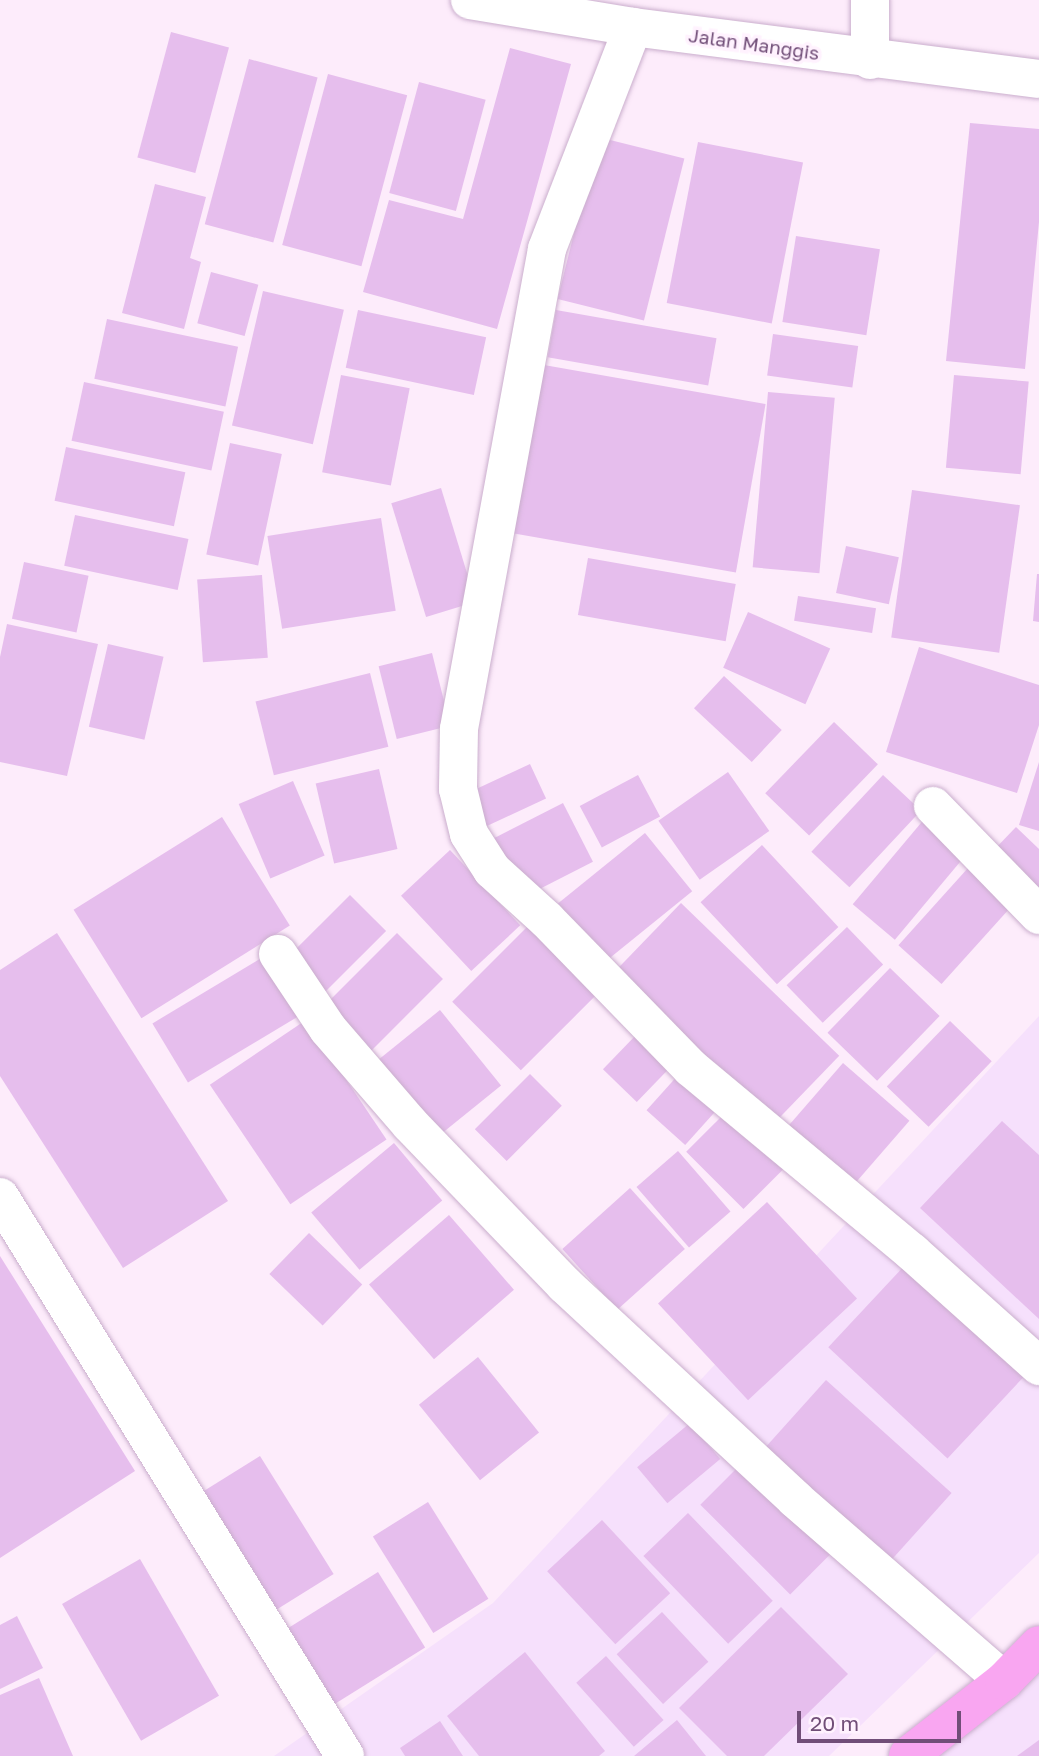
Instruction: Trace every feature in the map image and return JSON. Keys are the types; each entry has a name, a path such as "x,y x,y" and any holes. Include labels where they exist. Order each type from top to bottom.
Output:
{"main road":[{"path":"908,1756 1004,1681 1039,1645"}],"street":[{"name":"Jalan Manggis","path":"470,0 633,27 870,60 1039,79"},
{"path":"870,0 870,60"},
{"path":"633,27 544,262 460,729 458,789 469,834 492,870 547,920 691,1068 912,1251 1039,1366"},
{"path":"933,806 1039,915"},
{"path":"278,954 328,1029 392,1103 565,1285 795,1499 1004,1681"},
{"path":"0,1197 345,1756"}],"shaded area":[{"path":"1039,1016 1039,1553 829,1756 274,1756 493,1603"},
{"path":"1039,1648 1039,1756 927,1756"}],"building":[{"path":"171,32 229,48 195,173 137,158"},
{"path":"510,48 571,64 497,329 363,292 389,200 463,219"},
{"path":"249,59 318,77 273,243 205,224"},
{"path":"328,74 407,95 361,266 282,245"},
{"path":"419,82 486,100 456,211 389,193"},
{"path":"970,123 1039,129 1039,222 1025,369 946,361"},
{"path":"598,137 684,159 644,321 558,299"},
{"path":"698,142 803,162 772,323 667,303"},
{"path":"155,184 206,197 190,258 201,262 184,329 122,313"},
{"path":"796,236 880,249 866,335 782,322"},
{"path":"211,272 258,285 245,336 197,323"},
{"path":"263,291 344,310 313,444 232,425"},
{"path":"358,310 486,337 474,395 346,368"},
{"path":"556,310 717,338 708,386 548,357"},
{"path":"107,319 238,347 225,407 94,379"},
{"path":"773,334 858,346 852,388 767,376"},
{"path":"544,365 766,404 736,572 514,533"},
{"path":"341,375 410,388 391,486 322,472"},
{"path":"954,375 1029,382 1021,474 946,468"},
{"path":"84,382 224,412 211,470 72,441"},
{"path":"768,392 835,398 819,573 753,567"},
{"path":"230,443 282,454 258,566 206,555"},
{"path":"66,447 185,472 174,526 55,501"},
{"path":"441,488 476,602 426,617 391,503"},
{"path":"912,490 1020,505 999,653 891,638"},
{"path":"75,515 188,539 178,590 64,566"},
{"path":"381,518 396,611 282,629 267,536"},
{"path":"846,546 899,557 889,604 836,593"},
{"path":"588,558 736,584 726,641 578,615"},
{"path":"24,562 89,576 76,632 12,619"},
{"path":"1039,574 1039,622 1033,621"},
{"path":"262,575 268,658 203,662 197,580"},
{"path":"798,596 876,608 872,633 794,621"},
{"path":"748,612 830,649 805,704 723,668"},
{"path":"7,624 98,644 67,776 0,762 0,657"},
{"path":"108,644 164,657 144,740 89,727"},
{"path":"919,647 1039,685 1039,725 1017,793 886,752"},
{"path":"432,653 450,726 397,739 379,666"},
{"path":"370,673 388,747 274,775 256,702"},
{"path":"724,676 782,730 752,762 694,708"},
{"path":"834,722 878,764 809,836 765,793"},
{"path":"1039,762 1039,831 1019,825"},
{"path":"530,764 546,798 480,829 464,795"},
{"path":"379,769 397,849 334,864 316,784"},
{"path":"728,772 769,831 700,880 658,821"},
{"path":"638,775 660,816 602,847 580,806"},
{"path":"883,775 921,810 849,887 811,852"},
{"path":"293,781 325,856 270,879 239,804"},
{"path":"563,803 593,862 524,897 494,838"},
{"path":"222,817 290,926 141,1018 74,910"},
{"path":"926,817 968,852 895,940 853,904"},
{"path":"1016,827 1039,849 1039,901 991,853"},
{"path":"645,833 692,891 602,964 555,906"},
{"path":"762,845 838,927 777,984 701,902"},
{"path":"450,850 520,925 471,971 401,896"},
{"path":"968,868 1011,907 942,984 898,945"},
{"path":"350,895 386,931 325,992 289,956"},
{"path":"681,903 839,1056 771,1126 613,973"},
{"path":"530,924 599,993 521,1070 452,1002"},
{"path":"847,927 883,964 823,1023 787,985"},
{"path":"57,933 228,1201 123,1268 0,1076 0,970"},
{"path":"397,933 443,979 372,1050 326,1004"},
{"path":"263,957 299,1016 188,1083 152,1023"},
{"path":"890,968 940,1016 877,1081 827,1033"},
{"path":"440,1010 501,1085 437,1137 376,1062"},
{"path":"306,1020 387,1139 290,1204 210,1085"},
{"path":"950,1021 992,1061 929,1127 887,1086"},
{"path":"637,1034 671,1067 637,1102 603,1069"},
{"path":"843,1063 909,1121 850,1189 784,1131"},
{"path":"680,1073 719,1108 685,1145 647,1110"},
{"path":"530,1074 562,1106 507,1161 475,1129"},
{"path":"730,1108 787,1165 743,1209 686,1152"},
{"path":"1002,1121 1039,1155 1039,1319 920,1208"},
{"path":"394,1143 442,1200 359,1270 311,1212"},
{"path":"678,1151 730,1211 689,1247 636,1187"},
{"path":"630,1188 685,1249 617,1310 562,1249"},
{"path":"767,1202 857,1299 748,1400 658,1304"},
{"path":"449,1215 514,1290 434,1359 369,1285"},
{"path":"309,1233 362,1284 323,1325 269,1274"},
{"path":"0,1256 135,1471 0,1558"},
{"path":"906,1264 1025,1375 947,1459 828,1347"},
{"path":"478,1357 539,1432 480,1480 419,1405"},
{"path":"826,1380 952,1493 891,1560 766,1447"},
{"path":"690,1423 720,1459 667,1503 637,1467"},
{"path":"260,1456 334,1574 274,1611 201,1493"},
{"path":"747,1458 837,1548 790,1594 700,1505"},
{"path":"428,1502 488,1599 433,1633 373,1536"},
{"path":"688,1513 773,1601 728,1644 643,1556"},
{"path":"602,1520 670,1593 615,1644 547,1571"},
{"path":"140,1559 219,1696 141,1741 62,1604"},
{"path":"378,1572 425,1647 332,1706 285,1630"},
{"path":"781,1607 848,1674 764,1756 727,1756 679,1708"},
{"path":"662,1612 708,1662 663,1704 617,1654"},
{"path":"17,1616 43,1668 0,1689 0,1625"},
{"path":"525,1652 605,1751 599,1756 479,1756 447,1716"},
{"path":"606,1656 664,1720 634,1747 576,1683"},
{"path":"39,1678 73,1756 0,1756 0,1695"},
{"path":"677,1720 706,1756 634,1756"},
{"path":"440,1721 463,1756 405,1756 400,1748"},
{"path":"1039,1740 1039,1756 1017,1756"}]}
